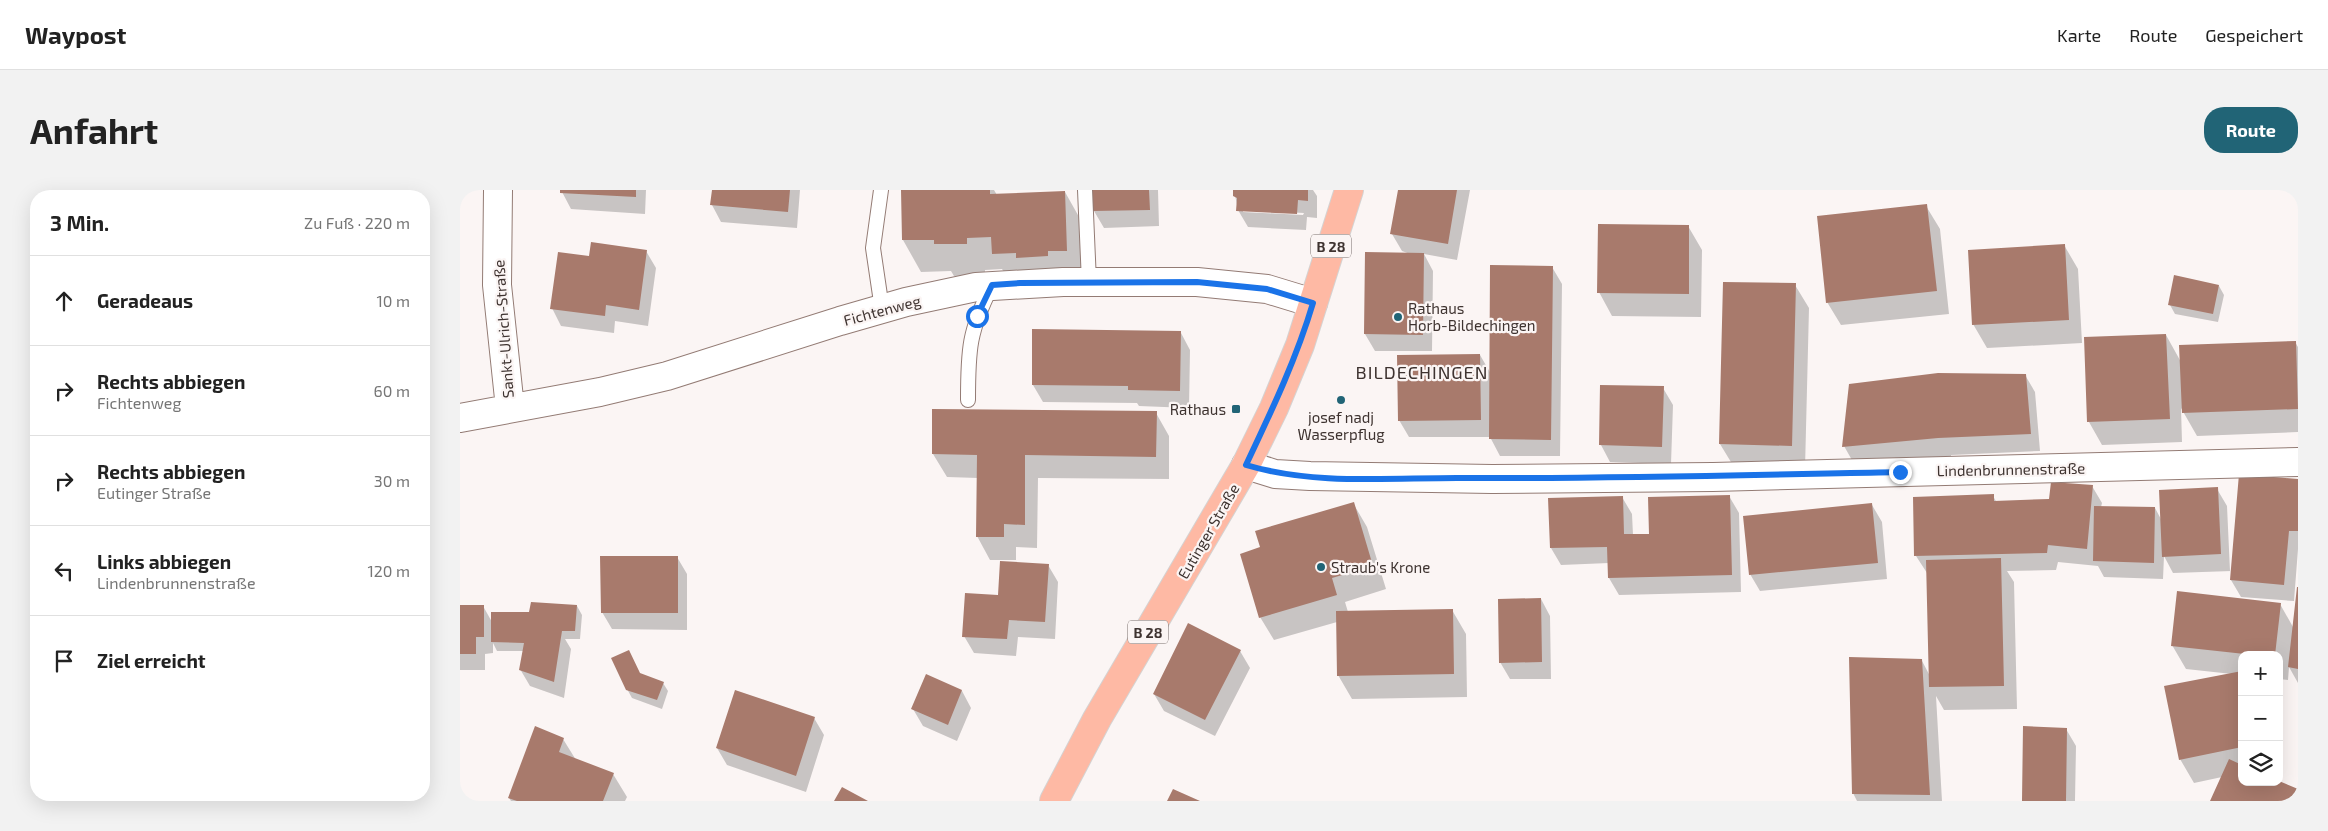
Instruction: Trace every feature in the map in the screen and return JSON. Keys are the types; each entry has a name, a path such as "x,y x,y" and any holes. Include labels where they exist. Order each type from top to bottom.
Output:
{"main road":[{"name":"Eutinger Straße","path":"1054,801 1097,719 1246,465 1274,408 1300,345 1350,190"}],"street":[{"name":"Sankt-Ulrich-Straße","path":"498,190 497,285 510,408"},
{"name":"Fichtenweg","path":"460,418 600,392 667,376 882,309 976,287 1089,282 1189,282 1267,289 1313,303"},
{"name":"Lindenbrunnenstraße","path":"1246,465 1274,474 1492,479 1713,477 2298,462"}],"lane":[{"path":"881,190 873,248 882,309"},
{"path":"1085,190 1089,282"},
{"path":"968,400 970,339 977,316 992,285"}],"building":[{"path":"560,190 636,190 636,197 560,193"},
{"path":"712,190 790,190 788,212 710,205"},
{"path":"901,190 990,190 990,194 1065,191 1067,251 1048,251 1048,256 1016,258 1016,253 992,254 991,237 967,238 967,244 934,244 934,240 902,240"},
{"path":"1092,190 1149,190 1150,210 1093,211"},
{"path":"1233,190 1308,190 1308,201 1298,200 1297,214 1236,211 1237,198 1233,196"},
{"path":"1398,190 1457,190 1448,244 1390,234"},
{"path":"1927,204 1937,291 1826,303 1817,216"},
{"path":"1598,224 1689,225 1689,294 1597,293"},
{"path":"591,242 647,250 639,310 606,305 605,316 550,309 558,252 589,256"},
{"path":"2065,244 2069,320 1972,325 1968,250"},
{"path":"1365,252 1424,253 1423,335 1364,334"},
{"path":"1490,265 1553,266 1551,440 1489,439"},
{"path":"2174,275 2219,285 2213,314 2168,305"},
{"path":"1723,282 1796,283 1792,446 1719,444"},
{"path":"1032,329 1181,331 1180,391 1128,390 1128,386 1032,385"},
{"path":"2166,334 2170,419 2087,422 2084,337"},
{"path":"2296,341 2298,409 2182,413 2179,345"},
{"path":"1480,354 1481,420 1398,421 1397,355"},
{"path":"1938,373 2026,374 2031,434 1938,438 1842,447 1849,384"},
{"path":"1600,385 1664,386 1662,447 1599,445"},
{"path":"932,409 1157,411 1156,457 1025,455 1025,525 1004,524 1004,537 976,537 977,455 932,454"},
{"path":"2239,474 2298,479 2298,531 2289,531 2284,585 2230,580"},
{"path":"2051,482 2093,485 2087,549 2048,545 2047,553 1914,556 1913,497 1994,494 1994,501 2049,499"},
{"path":"2218,487 2221,554 2162,557 2159,490"},
{"path":"1730,495 1732,575 1608,578 1607,547 1550,548 1548,498 1623,496 1624,534 1649,534 1648,497"},
{"path":"1354,502 1373,566 1332,578 1337,595 1259,618 1240,554 1260,547 1255,531"},
{"path":"1872,503 1878,563 1749,575 1743,516"},
{"path":"2094,506 2155,507 2154,563 2093,561"},
{"path":"600,556 678,556 678,613 601,613"},
{"path":"2001,558 2004,686 1929,687 1926,560"},
{"path":"1000,561 1049,564 1045,622 1009,620 1007,639 962,637 965,593 998,595"},
{"path":"2298,587 2298,669 2288,667"},
{"path":"2177,591 2281,603 2275,651 2238,651 2238,653 2171,646"},
{"path":"1541,598 1542,662 1499,663 1498,599"},
{"path":"531,602 577,605 575,631 562,631 554,682 519,670 524,643 491,642 491,612 529,612"},
{"path":"460,605 484,605 484,637 476,637 476,654 460,654"},
{"path":"1453,609 1454,674 1337,676 1336,611"},
{"path":"1188,623 1241,650 1205,720 1153,694"},
{"path":"629,650 640,673 664,682 657,700 626,690 611,658"},
{"path":"1849,657 1922,659 1930,795 1852,794"},
{"path":"2238,672 2238,748 2179,760 2164,686"},
{"path":"926,674 962,690 948,725 911,709"},
{"path":"735,690 815,717 796,776 716,748"},
{"path":"535,726 564,738 559,752 614,773 603,801 517,801 508,798"},
{"path":"2023,726 2067,728 2066,801 2022,801"},
{"path":"2229,759 2238,763 2238,786 2283,786 2283,783 2298,789 2298,801 2210,801"},
{"path":"842,787 868,801 834,801"},
{"path":"1173,789 1200,801 1167,801"}],"place":[{"name":"Rathaus Horb-Bildechingen","path":"1398,317"},
{"name":"josef nadj Wasserpflug","path":"1341,400"},
{"name":"Rathaus","path":"1236,409"},
{"name":"Straub's Krone","path":"1321,567"}],"district":[{"name":"BILDECHINGEN","path":"1422,372"}],"route":[{"path":"977,316 992,285 1020,283 1197,282 1228,284 1267,289 1313,303 1300,345 1274,408 1246,465 1274,474 1360,478 1492,479 1713,477 1900,472"}]}
